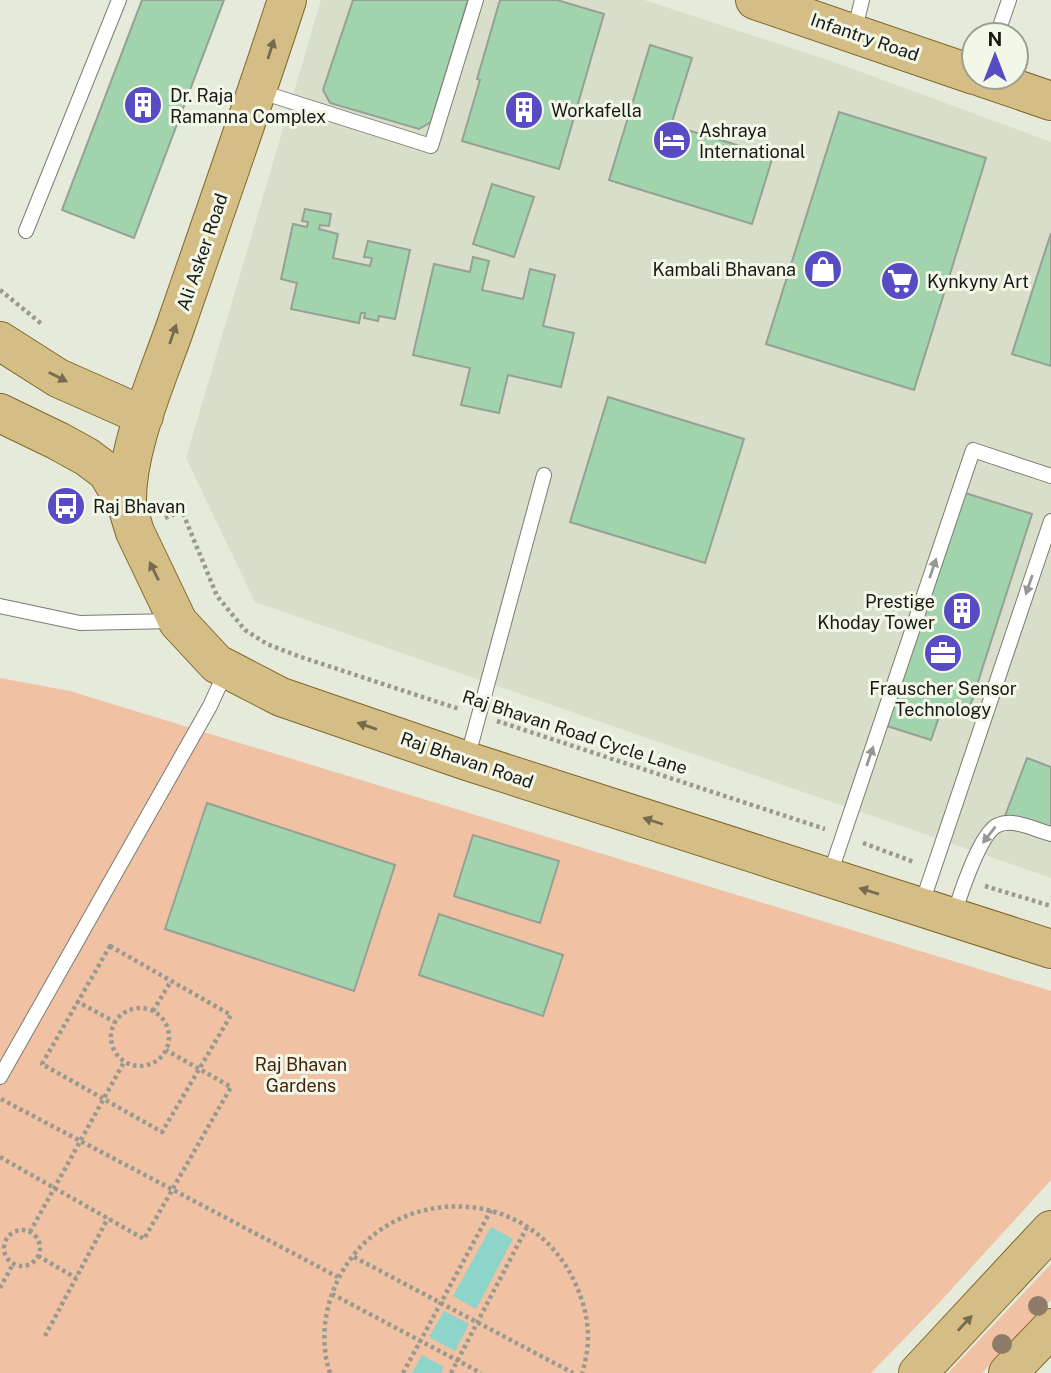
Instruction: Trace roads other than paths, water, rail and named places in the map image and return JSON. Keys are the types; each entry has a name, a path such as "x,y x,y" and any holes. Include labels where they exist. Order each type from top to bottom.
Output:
{"main road":[{"name":"Ali Asker Road","path":"144,513 126,483 144,416 258,91 287,0"},
{"name":"Infantry Road","path":"759,1 858,17 960,68"},
{"path":"1022,91 1051,101"},
{"path":"0,341 58,377 144,416"},
{"name":"Raj Bhavan Road","path":"0,413 87,457 107,472 144,513 135,532 178,622 217,664 281,697 828,879 1050,945"},
{"path":"918,1373 1051,1230"},
{"path":"1008,1373 1051,1328"}],"lane":[{"path":"26,231 119,0"},
{"path":"258,91 431,146 475,0"},
{"path":"1002,21 1009,0"},
{"path":"828,879 973,450 1051,476"},
{"path":"467,761 544,475"},
{"path":"937,913 933,869 1051,521"},
{"path":"0,607 79,623 178,622"},
{"path":"0,1077 210,706 227,669"},
{"path":"937,913 966,880 987,835 997,825 1015,823 1051,834"}],"water":[{"path":"491,1227 513,1239 476,1309 453,1296"},
{"path":"444,1311 469,1324 455,1351 429,1337"},
{"path":"422,1355 444,1367 441,1373 412,1373"}],"place":[{"name":"Dr. Raja Ramanna Complex","path":"143,105"},
{"name":"Workafella","path":"524,110"},
{"name":"Ashraya International","path":"672,140"},
{"name":"Kambali Bhavana","path":"823,269"},
{"name":"Kynkyny Art","path":"900,281"},
{"name":"Raj Bhavan","path":"66,506"},
{"name":"Prestige Khoday Tower","path":"962,611"},
{"name":"Frauscher Sensor Technology","path":"943,653"}],"park label":[{"name":"Raj Bhavan Gardens","path":"301,1074"}]}
